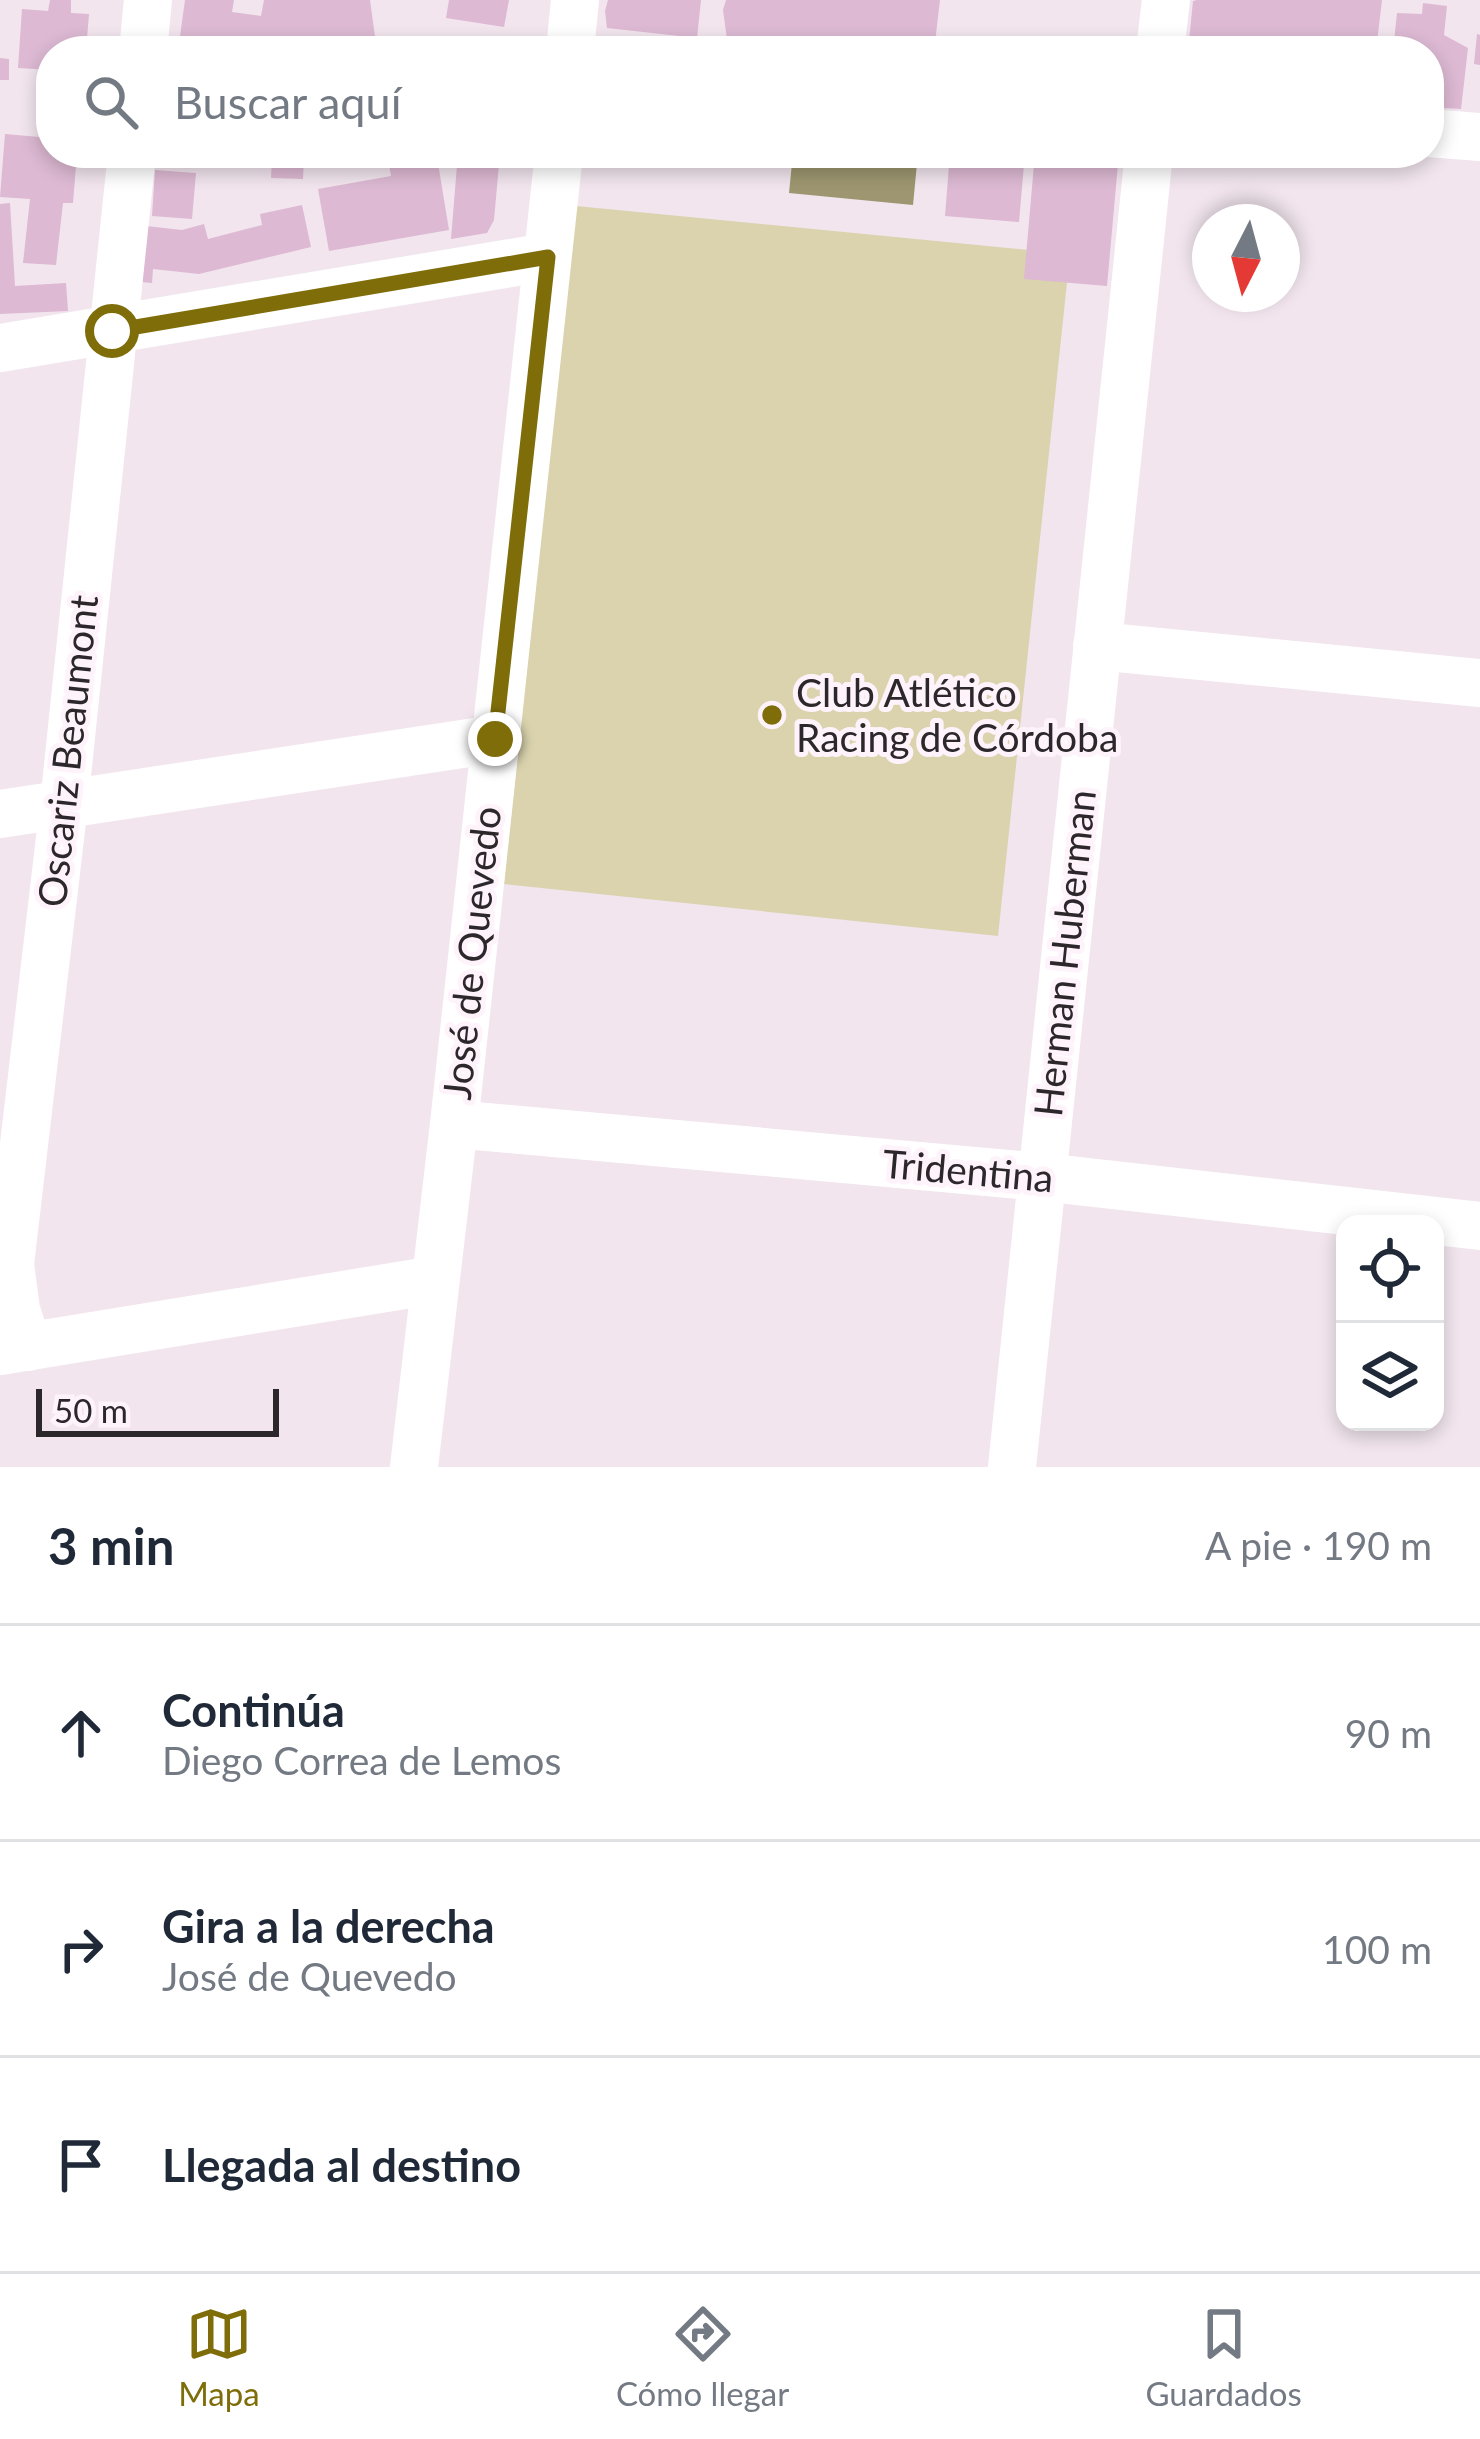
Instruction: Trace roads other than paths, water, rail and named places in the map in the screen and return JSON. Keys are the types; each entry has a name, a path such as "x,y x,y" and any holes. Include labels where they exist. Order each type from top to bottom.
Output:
{"street":[{"path":"144,36 148,0"},
{"path":"1162,36 1166,0"},
{"path":"1444,134 1480,137"},
{"name":"Oscariz Beaumont","path":"14,1349 6,1241 64,804 129,168"},
{"name":"José de Quevedo","path":"414,1467 557,168"},
{"name":"Herman Huberman","path":"1012,1467 1147,168"},
{"path":"0,348 548,257"},
{"path":"1097,646 1480,683"},
{"path":"0,814 495,739"},
{"name":"Tridentina","path":"454,1124 1042,1178 1480,1226"},
{"path":"14,1349 435,1280"}],"place":[{"name":"Club Atlético Racing de Córdoba","path":"772,715"}]}
